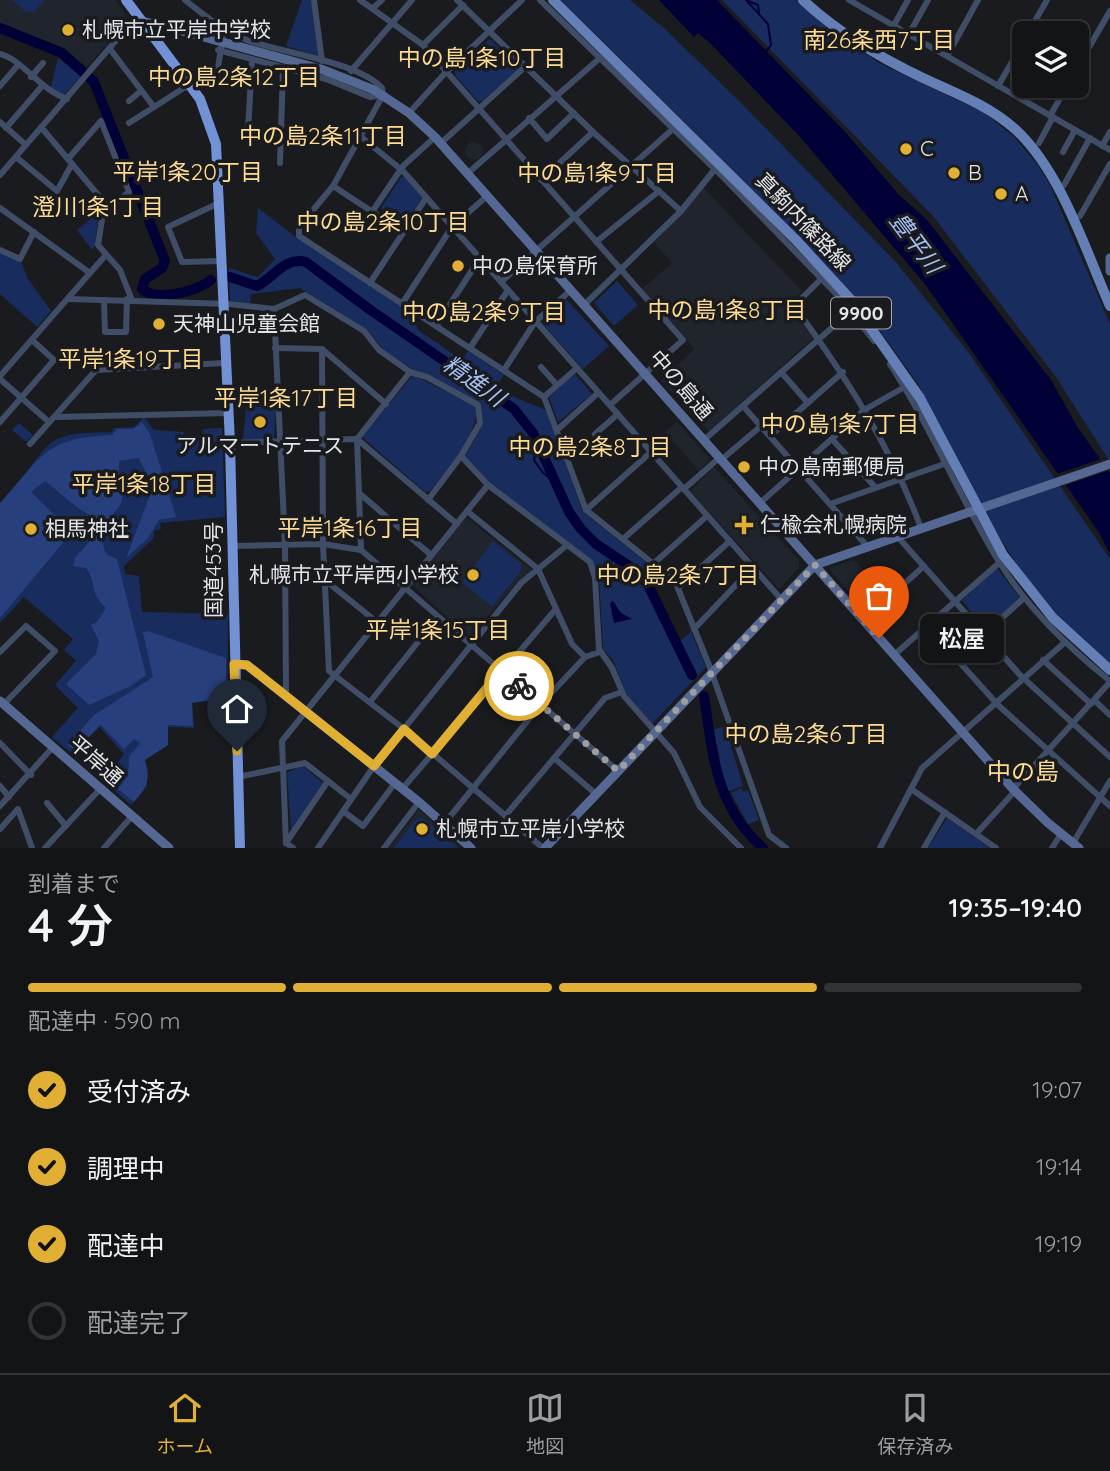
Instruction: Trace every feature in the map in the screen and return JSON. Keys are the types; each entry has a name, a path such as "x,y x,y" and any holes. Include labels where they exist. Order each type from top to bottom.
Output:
{"highway":[{"path":"126,0 140,18"},
{"name":"国道453号","path":"140,18 202,102 213,128 219,203 234,546 234,664 240,848"}],"main road":[{"name":"真駒内篠路線","path":"552,0 796,240 843,291 886,347 920,398 1003,555 1071,637 1110,670"},
{"path":"803,0 851,38 891,62 975,101 1015,129 1041,159 1056,183 1110,306"}],"street":[{"path":"185,0 224,30 256,43 351,71 377,83 383,95"},
{"path":"314,0 322,61"},
{"path":"360,0 423,45 683,340 610,405"},
{"path":"373,8 382,0"},
{"path":"351,71 412,0"},
{"path":"409,113 446,72 522,0"},
{"path":"540,0 674,128 851,311 886,357 947,463 977,509 999,563 1024,598 1063,643 1110,681 976,834"},
{"path":"851,0 1110,150"},
{"path":"894,25 908,0"},
{"path":"909,34 928,0"},
{"path":"947,55 978,0"},
{"path":"1035,21 1047,0"},
{"path":"423,45 460,3 630,167 681,211"},
{"path":"1089,47 1110,11"},
{"name":"中の島通","path":"140,18 321,69 374,90 409,113 468,173 1014,790 1076,846"},
{"path":"1,172 140,18"},
{"path":"224,30 218,50 216,80 251,82"},
{"path":"110,49 154,107"},
{"path":"218,50 334,82 370,97 383,95"},
{"path":"0,54 18,65 42,86 66,99"},
{"path":"468,173 600,58"},
{"path":"252,59 248,131 282,134"},
{"path":"998,86 1012,62"},
{"path":"31,76 43,63"},
{"path":"0,86 18,65"},
{"path":"372,212 400,169 479,109 526,66"},
{"path":"280,163 283,68"},
{"path":"129,123 190,84"},
{"path":"6,128 42,86"},
{"path":"129,101 141,91"},
{"path":"383,95 332,186 299,227 299,236 544,397 586,510 673,580 678,588 769,835 786,848"},
{"path":"1039,143 1061,98"},
{"path":"529,118 547,139 574,113"},
{"path":"16,157 57,191 70,162 101,121 129,192 103,213 99,245 105,256 120,270 130,300 126,332 105,332 104,300"},
{"path":"0,122 26,145"},
{"path":"41,127 109,208"},
{"path":"500,282 674,128"},
{"path":"1063,152 1075,130"},
{"path":"541,180 593,132"},
{"path":"1102,146 1110,132"},
{"path":"360,136 400,169 781,599"},
{"path":"1063,185 1090,138"},
{"path":"1080,216 1110,164"},
{"path":"584,305 681,211 715,169"},
{"path":"332,186 403,232"},
{"path":"596,242 659,191"},
{"path":"402,304 452,227 487,196"},
{"path":"370,283 426,198"},
{"path":"219,203 168,227 182,262 221,261"},
{"path":"0,208 90,273"},
{"path":"0,250 20,259 34,232"},
{"path":"49,422 0,377 105,256"},
{"path":"436,326 480,258"},
{"path":"1110,258 1110,271"},
{"path":"820,280 794,304 843,372 903,478 921,528"},
{"path":"470,348 508,290"},
{"path":"504,370 536,321 571,290"},
{"path":"68,299 222,304 274,309 305,295 364,331 379,350 410,372 427,377 478,405 480,424 461,457 428,500"},
{"path":"274,309 285,544 286,696"},
{"path":"704,440 851,311"},
{"path":"0,422 54,360 32,340"},
{"path":"275,348 323,349 386,404"},
{"path":"323,349 323,544 329,671 404,729 544,848 815,565 1110,464"},
{"path":"30,444 96,370 224,363"},
{"path":"541,367 557,385"},
{"path":"544,397 577,368"},
{"path":"361,551 356,439 410,372"},
{"path":"781,372 808,403"},
{"path":"770,436 843,372"},
{"path":"760,503 864,410 903,388"},
{"path":"557,430 598,393"},
{"path":"743,406 867,546"},
{"path":"56,417 229,413"},
{"path":"595,434 618,414"},
{"path":"623,540 761,426"},
{"path":"230,443 356,439 457,524"},
{"path":"832,439 875,487"},
{"path":"586,510 652,452"},
{"path":"461,457 488,485 590,562 595,578 600,652 622,692 674,754 700,807 741,848"},
{"path":"830,504 947,463"},
{"path":"285,843 282,741 488,485"},
{"path":"359,493 431,555"},
{"path":"467,511 538,569 572,644 585,657"},
{"path":"653,564 708,516"},
{"path":"897,536 1023,678 1110,757"},
{"path":"678,588 730,541"},
{"path":"234,546 323,544 361,551 618,771"},
{"path":"318,848 374,766 521,583 566,546"},
{"path":"894,655 999,563"},
{"path":"864,620 924,566"},
{"path":"694,629 753,567"},
{"path":"326,581 377,622"},
{"path":"984,634 1024,598"},
{"path":"343,811 363,826 399,785 432,754 555,610"},
{"path":"370,702 438,617"},
{"path":"0,652 26,626 55,651 2,703"},
{"path":"927,626 995,703 1099,799 1110,806"},
{"path":"880,848 922,768 1063,643"},
{"path":"444,824 471,787 541,704 585,657 600,652"},
{"path":"1043,660 1110,715"},
{"path":"234,664 247,665 399,785 471,848"},
{"path":"505,816 605,698 622,692"},
{"name":"平岸通","path":"2,703 169,848"},
{"path":"0,743 31,775"},
{"path":"0,806 31,775 53,747"},
{"path":"554,758 596,794"},
{"path":"238,778 305,762 351,799"},
{"path":"285,843 328,781"},
{"path":"1076,846 1110,781"},
{"path":"0,786 9,797"},
{"path":"45,848 101,788"},
{"path":"911,789 996,848"},
{"path":"384,848 419,802"},
{"path":"47,803 66,825"},
{"path":"0,829 18,809 32,848"},
{"path":"924,848 945,812"},
{"path":"104,848 132,816"},
{"path":"1052,848 1060,834"},
{"path":"285,843 293,848"}],"shaded area":[{"name":"札幌市立平岸中学校","path":"0,0 116,0 128,20 87,67 64,48 0,23"},
{"path":"12,0 45,0 34,12 26,12"},
{"path":"302,0 311,0 322,57 286,46"},
{"path":"561,0 630,0 664,28 742,104 894,260 966,349 1110,559 1110,665 1060,618 1019,568 994,528 918,384 860,303 761,198"},
{"path":"722,0 797,0 835,33 879,63 983,112 1013,136 1037,164 1050,185 1110,324 1110,462 1056,377 933,216"},
{"path":"490,39 520,68 482,101 478,101 455,75 455,71"},
{"path":"58,58 81,76 64,95 50,90"},
{"path":"474,142 480,145 483,151 480,157 474,160 468,157 465,151 468,145"},
{"path":"401,177 405,177 423,196 404,225 381,208"},
{"path":"703,187 802,291 788,304 813,338 709,432 661,380 695,349 642,289 672,263 654,242"},
{"path":"258,208 297,238 411,312 418,330 462,360 468,351 504,375 498,384 516,398 546,410 583,512 652,567 644,572 680,641 691,632 706,667 652,724 626,693 613,660 603,649 599,577 592,563 493,486 465,456 483,424 481,403 414,370 385,351 367,330 300,288 251,294 250,303 230,301 229,268 258,277 275,259 256,233"},
{"path":"99,212 95,246 92,250 77,230"},
{"path":"0,253 21,262 28,279 51,311 37,327 0,294"},
{"path":"617,281 638,305 614,326 594,303"},
{"path":"566,299 609,346 583,369 542,323"},
{"path":"575,374 592,394 558,422 549,397"},
{"path":"413,375 477,407 476,419 461,452 430,491 425,492 362,437"},
{"name":"アルマートテニス","path":"276,406 274,439 243,440 246,407"},
{"path":"144,417 154,430 184,432 185,436 202,436 203,429 222,428 225,517 160,523 161,529 154,531 154,538 124,566 125,574 139,576 142,612 228,614 227,701 192,702 194,728 167,727 144,759 147,786 131,805 104,781 124,754 97,724 71,753 52,737 78,708 55,685 76,661 64,650 73,639 24,597 0,623 0,506 52,442 74,434 112,432 114,428 134,427"},
{"path":"142,422 150,434 176,517 159,520 148,538 126,558 153,487 139,458 119,461 119,473 126,481 121,504 107,522 81,510 45,481 31,492 72,532 0,618 0,503 36,462 58,445 72,440 112,435 117,429 133,429"},
{"path":"677,422 710,459 699,471 665,432"},
{"path":"19,423 33,435 26,442 12,430"},
{"name":"仁楡会札幌病院","path":"714,467 799,560 799,568 779,589 690,491"},
{"name":"札幌市立平岸西小学校","path":"466,517 532,570 517,582 470,638 412,585"},
{"path":"96,534 100,536 106,554 117,559 146,675 131,686 89,705 66,684 96,654 99,641 91,625 97,622 106,608 97,597 86,568 73,566 75,558"},
{"path":"493,541 521,564 521,571 492,607 462,582"},
{"path":"854,560 878,587 859,603 830,570 831,567"},
{"path":"997,568 1021,599 984,629 962,600"},
{"path":"148,631 226,658 226,697 192,703 193,726 168,725 168,745 145,760 147,783 134,802 118,789 128,776 129,757 140,743 134,739 124,749 101,725 75,751 68,745 93,716 153,677 143,632"},
{"path":"725,726 743,786 727,792 717,761 720,759 713,730"},
{"path":"303,766 323,783 291,831 287,772"},
{"path":"742,788 743,792 748,790 759,820 748,824 731,793"},
{"name":"札幌市立平岸小学校","path":"419,809 461,848 389,848"},
{"name":"札幌市立平岸小学校","path":"423,818 458,848 394,848 416,819"},
{"path":"947,818 990,848 928,848"}],"water":[{"name":"豊平川","path":"659,0 717,0 847,134 899,195 927,220 1051,380 1078,428 1110,473 1110,554 1098,531 925,284 801,138 710,43 698,33 694,37"},
{"path":"613,601 621,613 632,619 614,623 610,603"}],"pier":[{"path":"1104,458 1110,470 1061,487 1054,475"}],"waterway":[{"path":"746,0 768,24 771,45 765,53"},
{"path":"748,1 758,5 759,13"},
{"name":"精進川","path":"0,28 62,53 94,82 165,261 162,268 145,279 142,289 157,295 177,294 211,280"},
{"name":"精進川","path":"230,277 257,286 292,262 306,262 514,409 533,433 569,512 581,529 596,544 635,570 648,585 692,675"},
{"path":"537,444 534,460 543,473 555,482"},
{"name":"精進川","path":"704,696 714,759 726,797 747,832 763,848"}],"way so far":[{"path":"519,686 618,771 815,565 879,638"}],"place":[{"name":"札幌市立平岸中学校","path":"68,30"},
{"name":"C","path":"906,149"},
{"name":"B","path":"954,173"},
{"name":"A","path":"1001,194"},
{"name":"中の島保育所","path":"458,266"},
{"name":"天神山児童会館","path":"159,324"},
{"name":"アルマートテニス","path":"260,422"},
{"name":"中の島南郵便局","path":"744,467"},
{"name":"仁楡会札幌病院","path":"744,525"},
{"name":"相馬神社","path":"31,529"},
{"name":"札幌市立平岸西小学校","path":"473,575"},
{"name":"松屋","path":"879,638"},
{"name":"札幌市立平岸小学校","path":"422,829"}],"district":[{"name":"南26条西7丁目","path":"879,40"},
{"name":"中の島1条10丁目","path":"482,58"},
{"name":"中の島2条12丁目","path":"234,77"},
{"name":"中の島2条11丁目","path":"323,136"},
{"name":"平岸1条20丁目","path":"188,172"},
{"name":"中の島1条9丁目","path":"597,173"},
{"name":"澄川1条1丁目","path":"98,207"},
{"name":"中の島2条10丁目","path":"383,222"},
{"name":"中の島1条8丁目","path":"727,310"},
{"name":"中の島2条9丁目","path":"484,312"},
{"name":"平岸1条19丁目","path":"131,359"},
{"name":"平岸1条17丁目","path":"286,398"},
{"name":"中の島1条7丁目","path":"840,424"},
{"name":"中の島2条8丁目","path":"590,447"},
{"name":"平岸1条18丁目","path":"144,484"},
{"name":"平岸1条16丁目","path":"350,528"},
{"name":"中の島2条7丁目","path":"678,575"},
{"name":"平岸1条15丁目","path":"438,630"},
{"name":"中の島2条6丁目","path":"806,734"},
{"name":"中の島","path":"1023,772"}],"route":[{"path":"237,751 234,664 247,665 374,766 404,729 432,754 501,671 519,686"}]}
